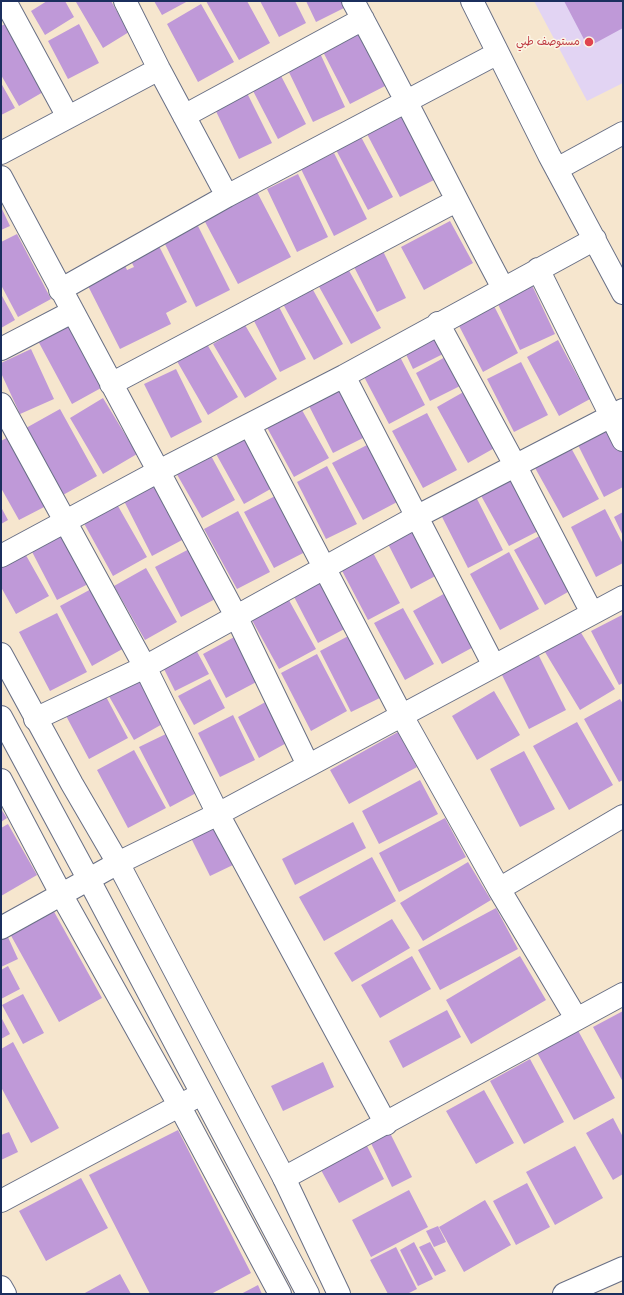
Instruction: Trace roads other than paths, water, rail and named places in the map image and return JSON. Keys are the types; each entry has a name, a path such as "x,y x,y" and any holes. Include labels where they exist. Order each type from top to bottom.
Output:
{"street":[{"path":"5,1 68,117"},
{"path":"126,1 159,69 227,196"},
{"path":"472,1 557,169 623,293"},
{"path":"184,116 358,10 407,100 456,200 503,288"},
{"path":"60,290 227,196 498,52"},
{"path":"1,153 159,69"},
{"path":"557,169 623,133"},
{"path":"1,176 60,290 236,616 308,765"},
{"path":"111,384 456,200"},
{"path":"1,556 159,471 250,426 344,376 438,323 595,239"},
{"path":"538,269 617,413 623,440"},
{"path":"1,349 72,312"},
{"path":"438,323 515,465 592,613"},
{"path":"344,376 418,516 494,666"},
{"path":"1,404 145,667 218,814 386,1124"},
{"path":"35,719 145,667 418,516 617,413"},
{"path":"250,426 402,716 499,889 576,1018"},
{"path":"1,928 118,863 218,814 623,597"},
{"path":"1,654 35,719 118,863 284,1178 339,1294"},
{"path":"1,717 308,1294"},
{"path":"1,780 61,894 179,1106 280,1294"},
{"path":"499,889 623,816"},
{"path":"284,1178 386,1124 576,1018 623,994"},
{"path":"1,1201 202,1094"},
{"path":"564,1294 623,1268"},
{"path":"1,1287 5,1294"}],"place":[{"name":"مستوصف طبي","path":"589,42"}]}
